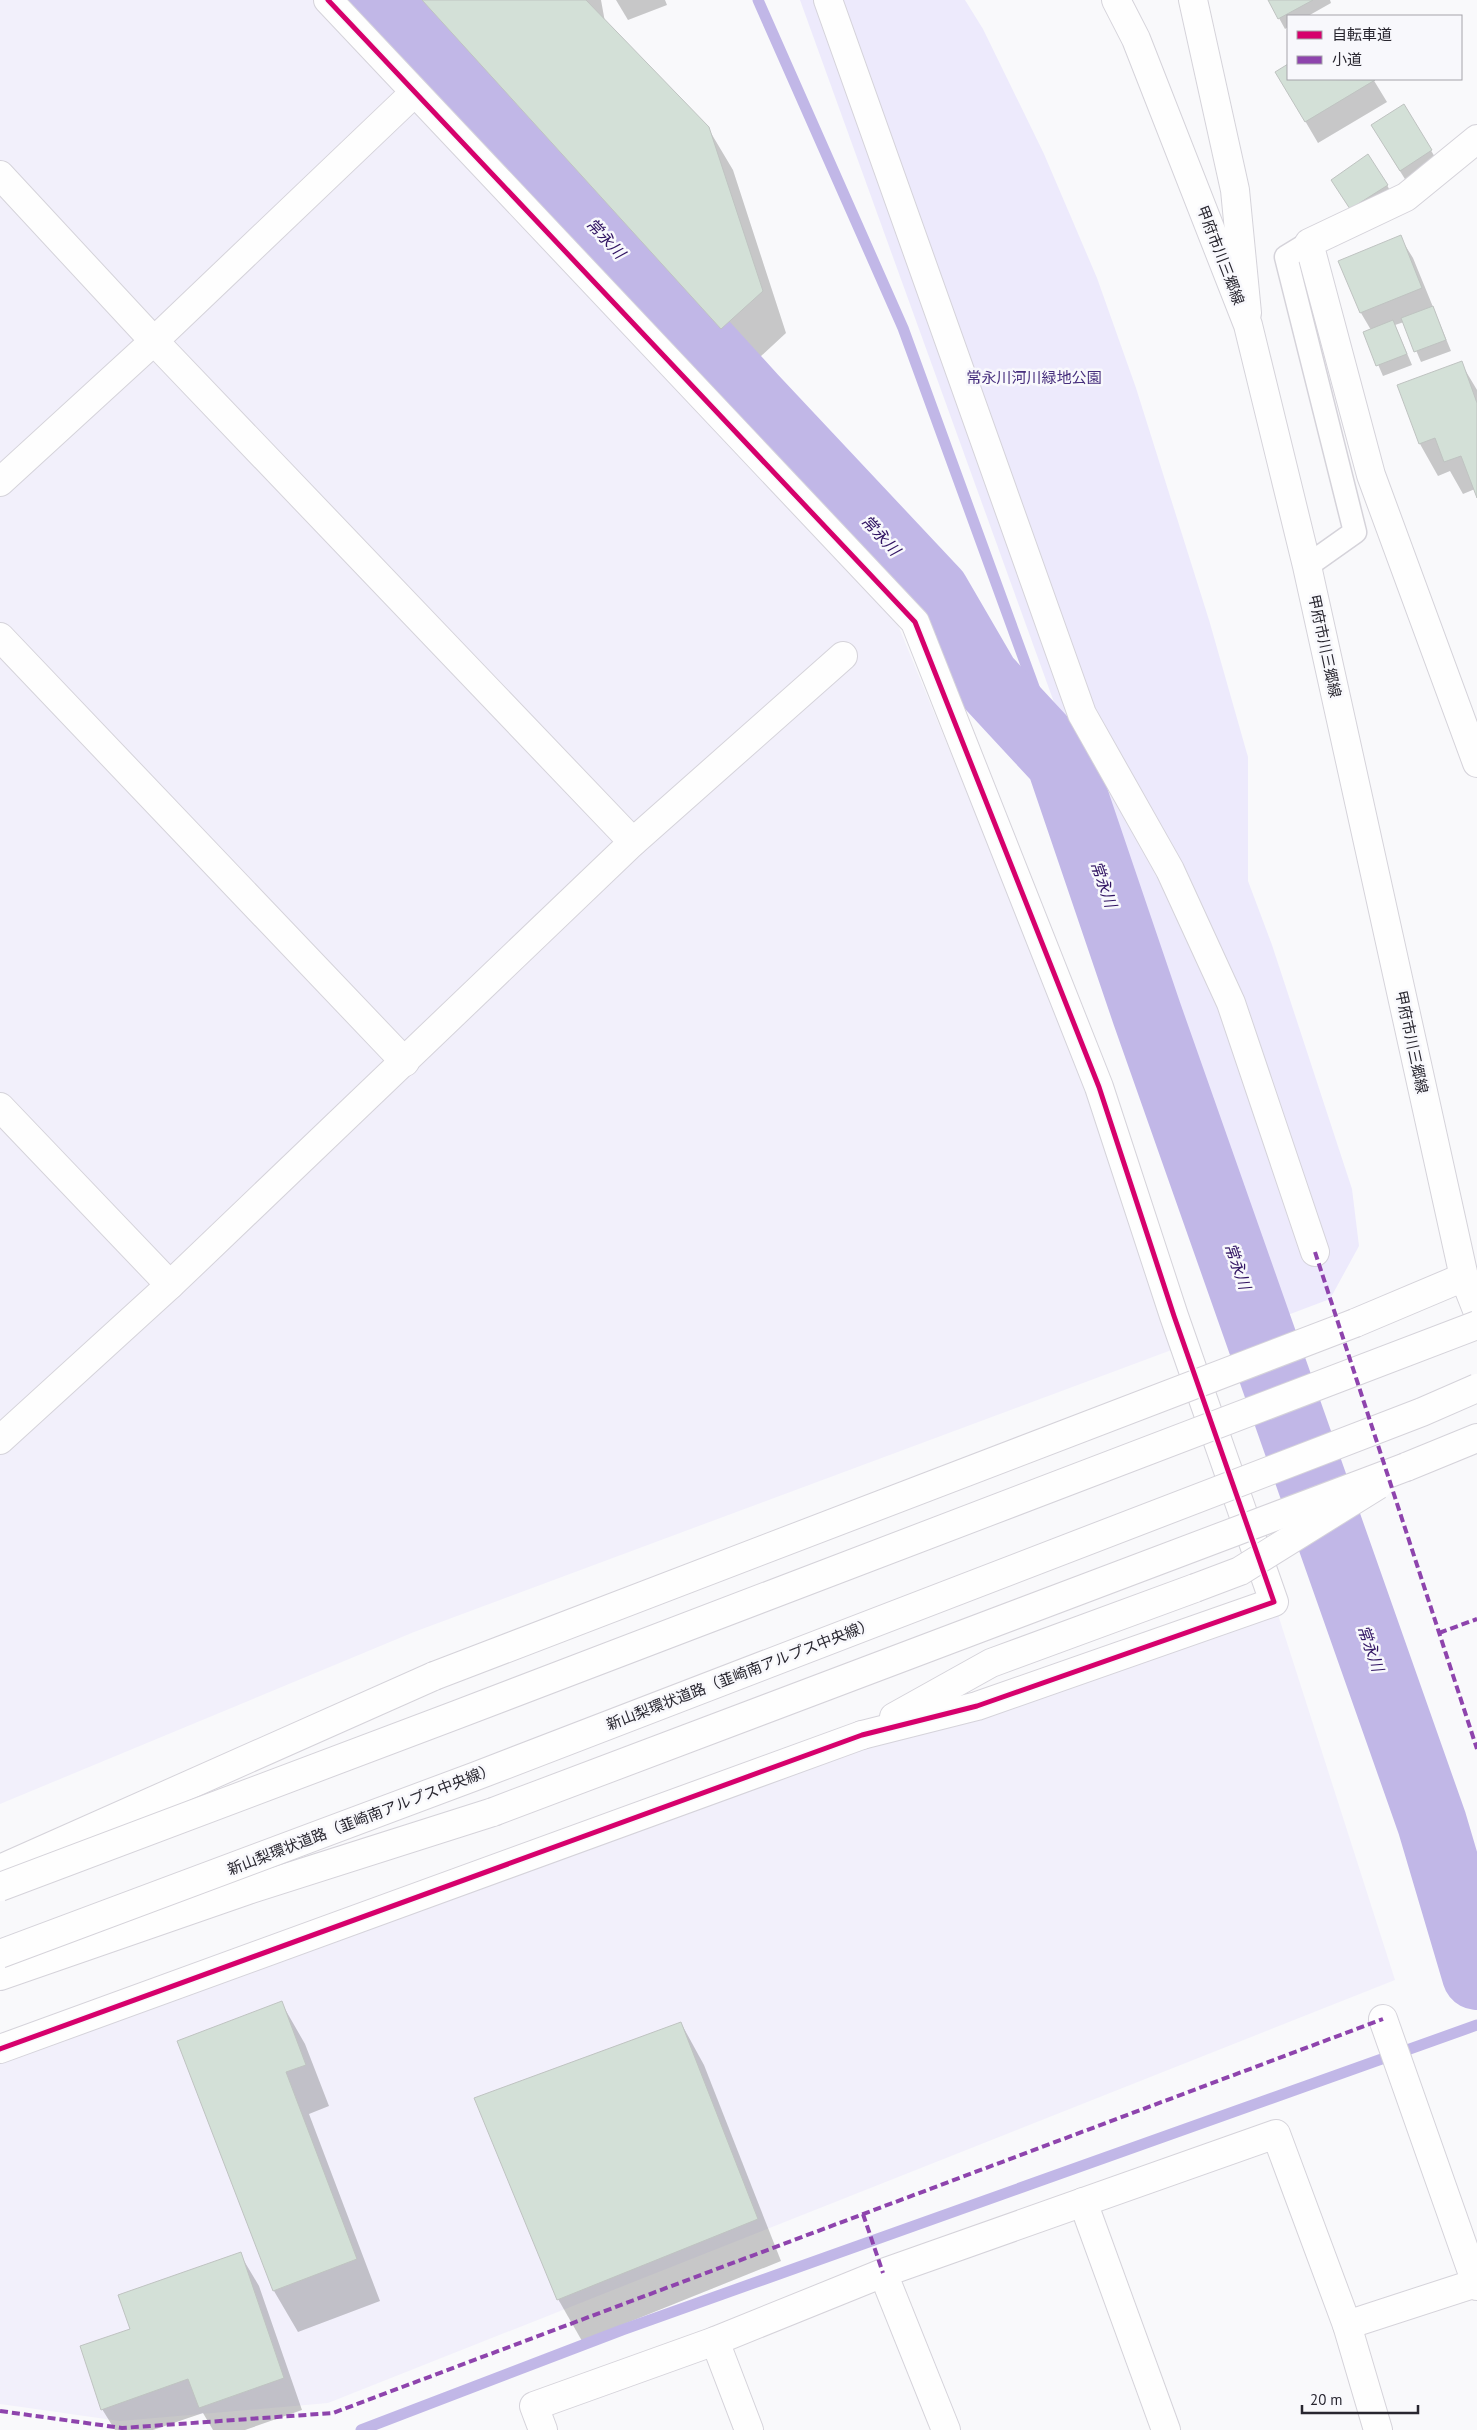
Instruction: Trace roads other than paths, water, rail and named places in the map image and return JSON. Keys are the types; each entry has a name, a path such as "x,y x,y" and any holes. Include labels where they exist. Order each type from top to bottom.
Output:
{"main road":[{"path":"0,2049 862,1735 977,1706 1274,1602 1174,1316 1099,1087 914,622 328,0"},
{"path":"828,0 1082,714 1170,870 1231,1003 1315,1252"},
{"name":"甲府市川三郷線","path":"1116,0 1136,39 1248,325 1307,566 1471,1274 1477,1310"},
{"path":"1194,0 1236,190 1248,325"},
{"path":"0,482 154,341 414,93"},
{"path":"1477,139 1406,197 1309,243 1371,475 1477,764"},
{"path":"0,175 154,341 633,842"},
{"path":"0,637 405,1062"},
{"path":"0,1440 170,1285 633,842 843,656"},
{"path":"0,1107 170,1285"},
{"path":"0,1869 434,1676 1355,1323 1471,1274"},
{"path":"0,1887 494,1701 1477,1325"},
{"name":"新山梨環状道路（韮崎南アルプス中央線）","path":"0,1954 504,1765 1422,1412 1477,1388"},
{"path":"0,1976 248,1890 492,1812 1406,1467 1477,1438"},
{"path":"862,1735 991,1663 1240,1571 1406,1467"},
{"path":"1347,2325 1476,2284 1383,2019"},
{"path":"543,2430 534,2406 715,2341 883,2273 1276,2134 1347,2325 1378,2430"},
{"path":"1083,2202 1166,2430"},
{"path":"883,2273 946,2430"},
{"path":"715,2341 749,2430"}],"lane":[{"path":"1307,566 1355,532 1286,257 1309,243"}],"waterway":[{"name":"常永川","path":"381,0 498,120 752,398 935,593 985,679 1061,761 1147,1014 1432,1823 1477,1975"},
{"path":"758,0 903,328 1061,761"},
{"path":"361,2430 622,2330 1477,2025"}],"park label":[{"name":"常永川河川緑地公園","path":"1034,377"}]}
